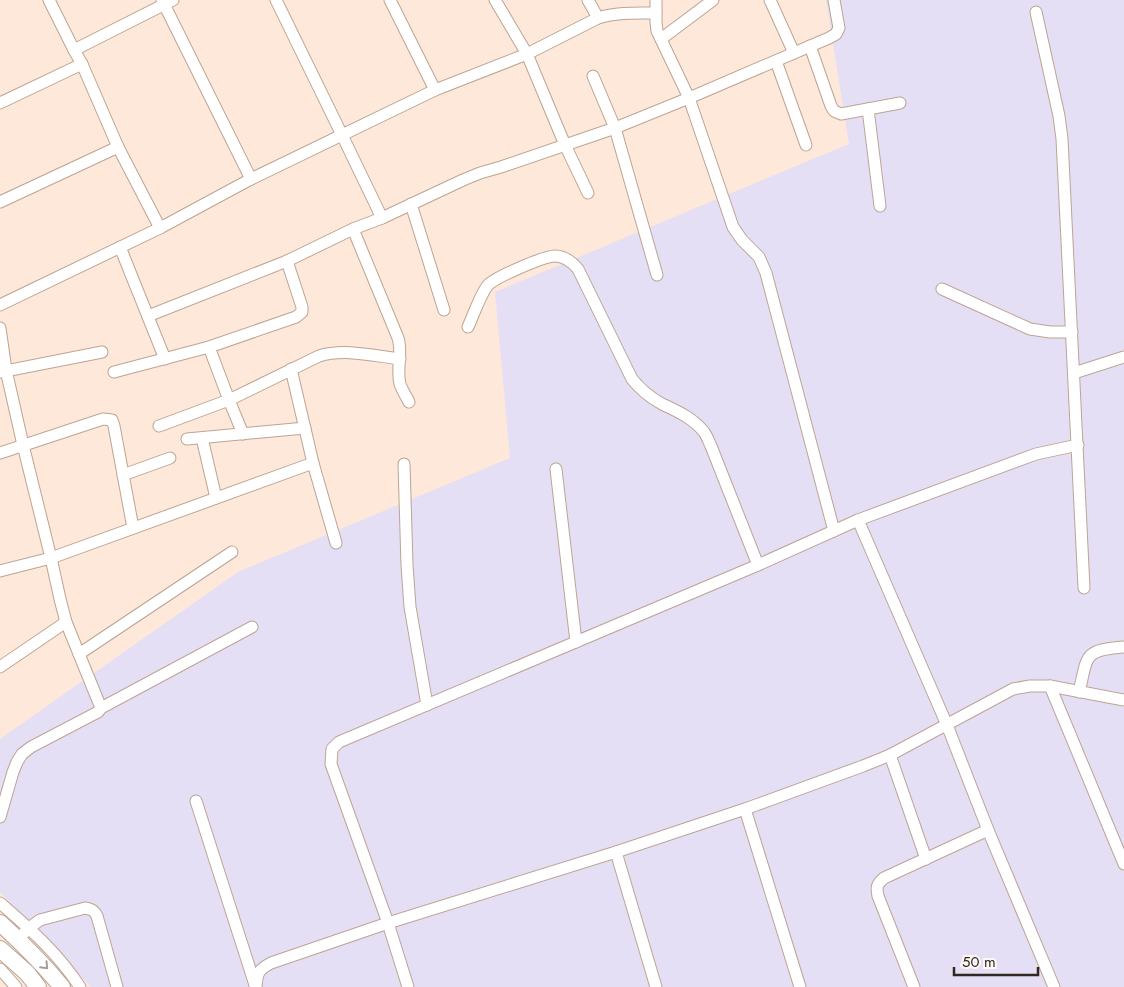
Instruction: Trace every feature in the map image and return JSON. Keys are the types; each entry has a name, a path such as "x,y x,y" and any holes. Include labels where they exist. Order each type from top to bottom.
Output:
{"highway":[{"path":"0,923 24,934 62,987"},
{"path":"0,949 27,973 38,987"}],"street":[{"path":"49,0 82,64 118,147 160,228"},
{"path":"276,0 382,218"},
{"path":"390,0 435,90"},
{"path":"496,0 527,54 565,145 588,193"},
{"path":"588,0 598,18"},
{"path":"656,0 657,31 689,98 733,227 759,258 766,273 834,530"},
{"path":"661,39 713,0"},
{"path":"770,0 794,53"},
{"path":"148,316 287,261 353,229 382,218 480,173 615,128 810,46 836,34 839,28 834,0"},
{"path":"74,50 167,1 251,179"},
{"path":"1036,12 1060,116 1062,139 1084,588"},
{"path":"0,306 160,228 251,179 435,90 527,54 598,18 621,13 656,13"},
{"path":"810,46 834,111 841,114 900,103"},
{"path":"776,60 806,145"},
{"path":"0,103 82,64"},
{"path":"593,76 615,128 657,275"},
{"path":"868,109 880,206"},
{"path":"0,202 118,147"},
{"path":"411,204 444,310"},
{"path":"353,229 400,344 400,385 409,402"},
{"path":"120,247 166,359"},
{"path":"468,326 486,287 492,281 546,258 555,256 573,262 632,380 649,396 692,420 704,432 758,565"},
{"path":"114,372 210,347 296,316 302,312 302,307 287,261"},
{"path":"942,289 1030,329 1050,332 1072,332"},
{"path":"0,328 3,371 66,622 101,708"},
{"path":"210,347 228,400 243,434"},
{"path":"3,371 102,352"},
{"path":"159,426 228,400 319,356 338,352 400,359"},
{"path":"1074,373 1124,357"},
{"path":"291,369 313,463 336,543"},
{"path":"0,453 103,419 112,420 133,528"},
{"path":"187,439 305,428"},
{"path":"202,438 216,498"},
{"path":"408,987 388,923 331,764 332,749 339,742 758,565 858,520 1036,454 1078,445"},
{"path":"123,475 170,458"},
{"path":"0,571 51,558 313,463"},
{"path":"404,464 410,608 427,705"},
{"path":"556,469 576,642"},
{"path":"858,520 948,725 988,830 1054,987"},
{"path":"79,654 232,552"},
{"path":"0,667 66,622"},
{"path":"0,817 13,772 22,754 98,712 101,708 252,627"},
{"path":"1079,692 1088,657 1099,650 1124,647"},
{"path":"256,987 256,976 261,968 271,963 388,923 616,852 863,766 890,755 1013,689 1030,686 1050,686 1124,700"},
{"path":"1050,686 1124,864"},
{"path":"890,755 926,858"},
{"path":"196,801 256,987"},
{"path":"745,808 800,987"},
{"path":"914,987 876,889 884,878 988,830"},
{"path":"616,852 656,987"},
{"path":"0,903 24,934 61,961 80,987"},
{"path":"24,934 40,920 48,917 85,908 95,911 116,987"},
{"path":"0,970 16,987"}],"shaded area":[{"path":"826,0 1124,0 1124,987 91,987 0,892 0,739 238,572 510,458 495,292 849,144"}]}
